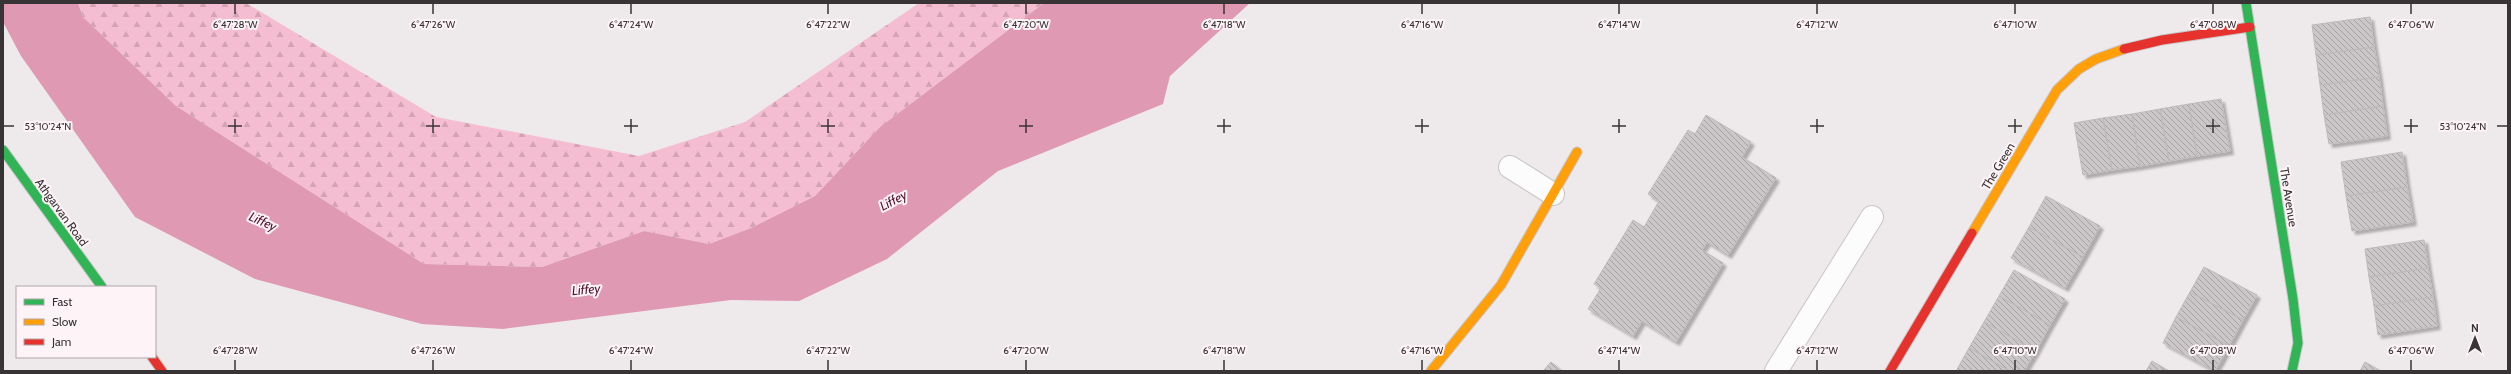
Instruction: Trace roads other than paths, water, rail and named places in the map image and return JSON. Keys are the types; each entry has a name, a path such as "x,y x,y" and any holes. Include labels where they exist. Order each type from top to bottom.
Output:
{"street":[{"name":"The Avenue","path":"2246,3 2293,299 2298,343 2292,371"},
{"name":"The Green","path":"1890,371 2057,90 2079,69 2102,56 2156,42 2250,27"},
{"name":"Athgarvan Road","path":"3,150 101,286"},
{"path":"1431,371 1501,285 1577,152"},
{"path":"1510,168 1553,194"},
{"path":"1776,371 1872,217"},
{"path":"153,358 162,371"}],"water":[{"name":"Liffey","path":"3,3 78,3 83,17 176,106 424,264 542,267 644,231 709,244 751,228 815,196 880,127 1044,3 1250,3 1170,76 1163,104 998,171 887,259 799,301 731,300 503,329 422,324 255,279 135,217 21,56 3,22"}]}
